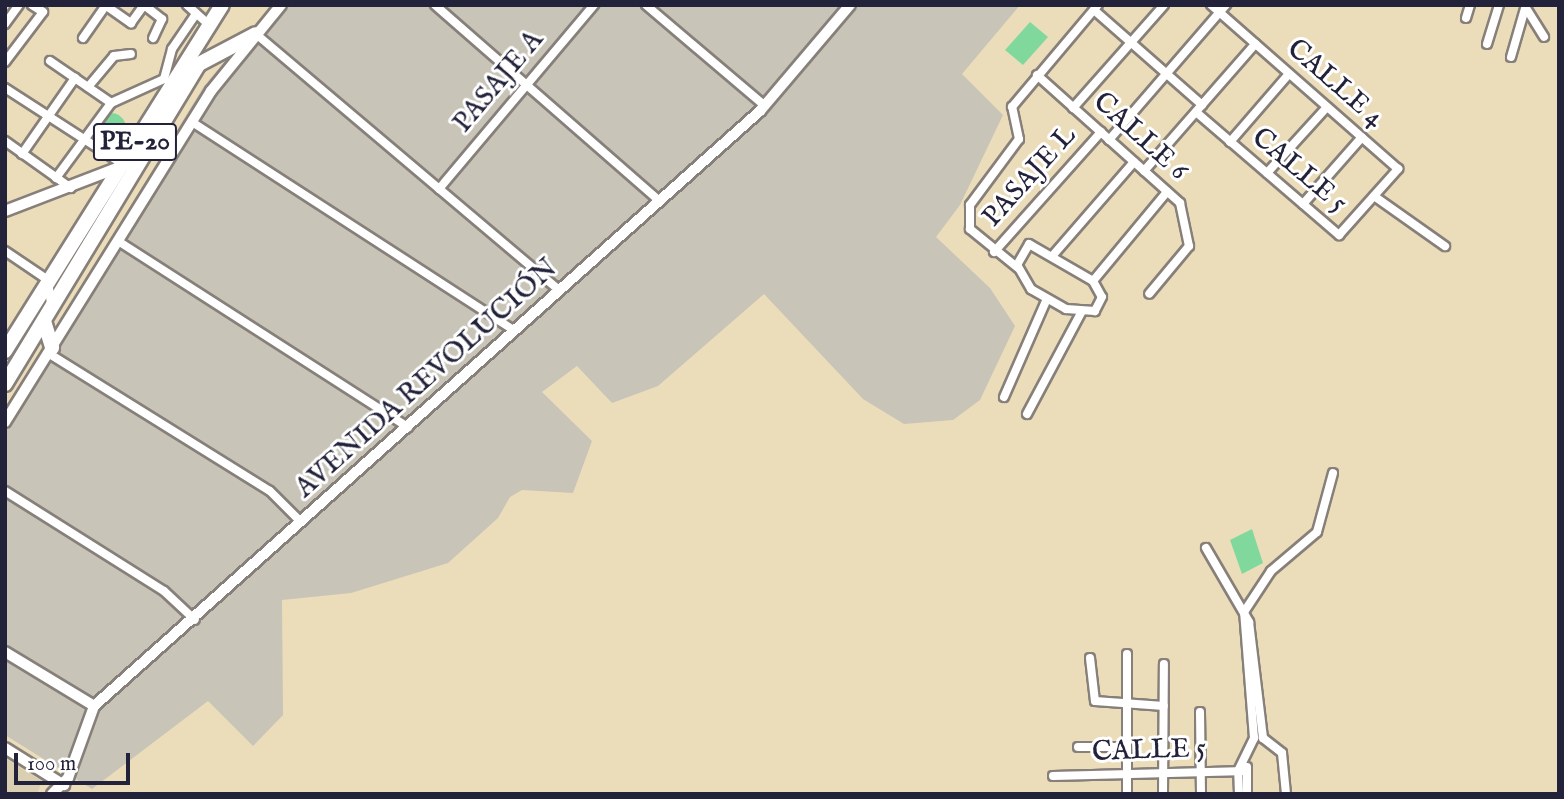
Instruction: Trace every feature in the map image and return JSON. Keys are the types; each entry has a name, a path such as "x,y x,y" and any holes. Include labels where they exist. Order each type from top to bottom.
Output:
{"highway":[{"name":"PE-20","path":"5,384 131,178 143,144 208,24 222,5"},
{"name":"PE-20","path":"5,351 118,169 143,144 199,64 256,34"},
{"path":"118,169 131,178"},
{"path":"48,314 50,350"}],"street":[{"path":"5,24 19,5"},
{"path":"5,62 43,12 32,5"},
{"path":"83,38 106,5 131,23 144,5 162,19 153,38"},
{"path":"187,5 208,24"},
{"path":"5,422 192,122 256,34 281,5"},
{"path":"435,5 660,201"},
{"name":"PASAJE A","path":"439,189 594,5"},
{"path":"646,5 765,106"},
{"name":"AVENIDA REVOLUCIÓN","path":"64,785 94,706 195,620 513,330 765,106 850,5"},
{"path":"1073,108 1164,5"},
{"name":"CALLE 4","path":"1211,5 1398,169 1374,196"},
{"path":"1109,140 1226,5"},
{"path":"1466,18 1470,5"},
{"path":"1487,44 1499,5"},
{"path":"1526,6 1544,37"},
{"path":"1511,57 1526,6"},
{"path":"1081,313 1046,301 1018,268 994,252 970,229 970,205 1019,139 1010,113 1037,75 1096,7"},
{"name":"CALLE 5","path":"1096,7 1167,73 1230,142 1339,235 1374,196"},
{"path":"56,178 111,103 164,79 172,49 197,14"},
{"path":"256,34 560,291"},
{"path":"1144,171 1255,44"},
{"path":"88,87 114,57 131,54"},
{"path":"50,61 111,103"},
{"name":"CALLE 5","path":"1230,142 1289,74"},
{"name":"CALLE 6","path":"1037,75 1180,203 1189,246 1149,294"},
{"path":"22,154 75,78"},
{"path":"5,88 118,169 73,190 5,211"},
{"path":"1266,173 1327,107"},
{"path":"192,122 513,330"},
{"name":"PASAJE L","path":"994,252 1101,132"},
{"path":"1303,204 1362,137"},
{"path":"5,141 73,190"},
{"path":"1054,254 1134,162"},
{"path":"1093,281 1167,192"},
{"path":"1374,196 1445,246"},
{"path":"118,241 408,428"},
{"path":"1018,268 1029,244 1054,254 1093,281 1100,304 1081,313 1027,414"},
{"path":"5,251 48,280 48,314"},
{"path":"1004,397 1046,301"},
{"path":"50,350 270,491 301,522"},
{"path":"1286,794 1282,754 1259,738 1241,623 1244,612 1271,571 1317,532 1333,473"},
{"path":"5,491 164,591 195,620"},
{"path":"1206,548 1244,612 1259,738 1247,757 1239,794"},
{"path":"5,652 94,706"},
{"path":"1127,654 1127,794"},
{"path":"1090,658 1091,691 1101,703 1164,706"},
{"path":"1163,794 1164,664"},
{"path":"1200,712 1201,794"},
{"path":"1078,747 1127,747"},
{"path":"5,748 64,785 52,794"},
{"path":"1243,771 1247,794"},
{"name":"CALLE 5","path":"1053,775 1126,778 1243,771"}],"shaded area":[{"path":"272,5 1020,5 962,74 1003,115 960,205 936,237 990,288 1015,326 980,400 953,420 904,424 863,399 764,294 658,386 612,403 577,366 542,392 592,441 573,493 522,490 510,497 498,518 448,563 351,593 282,600 283,715 253,746 208,701 92,789 5,735 5,411 204,86"},
{"path":"5,758 42,781 37,794 5,794"}],"green space":[{"path":"1030,22 1048,37 1023,65 1005,50"},
{"path":"111,113 117,114 125,122 125,134 117,142 111,143 105,142 97,134 96,128 97,122 105,114"},
{"path":"1252,529 1263,563 1242,574 1230,540"}]}
